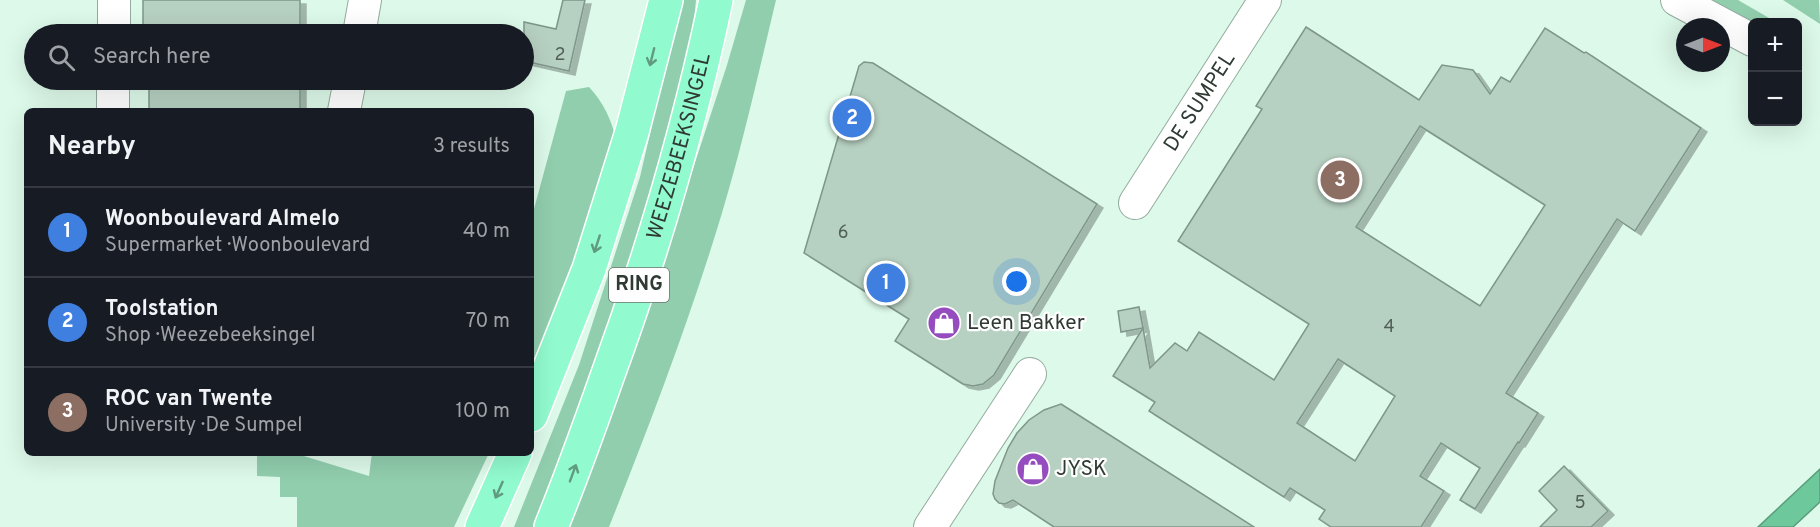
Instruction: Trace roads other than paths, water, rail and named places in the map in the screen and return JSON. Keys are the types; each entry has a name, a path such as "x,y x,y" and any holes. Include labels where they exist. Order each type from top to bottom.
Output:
{"main road":[{"name":"RING","path":"534,406 592,258 632,132 666,0"},
{"name":"WEEZEBEEKSINGEL","path":"551,527 570,480 648,258 680,151 716,0"},
{"path":"482,527 514,456"}],"street":[{"path":"114,0 114,24"},
{"path":"361,24 365,0"},
{"name":"DE SUMPEL","path":"1135,203 1264,0"},
{"path":"1677,0 1748,38"},
{"path":"113,90 113,108"},
{"path":"345,108 348,90"},
{"path":"930,527 1030,374"}],"place":[{"name":"Toolstation","path":"852,118"},
{"name":"ROC van Twente","path":"1340,180"},
{"name":"Woonboulevard Almelo","path":"886,283"},
{"name":"Leen Bakker","path":"944,323"},
{"name":"JYSK","path":"1033,469"}]}
